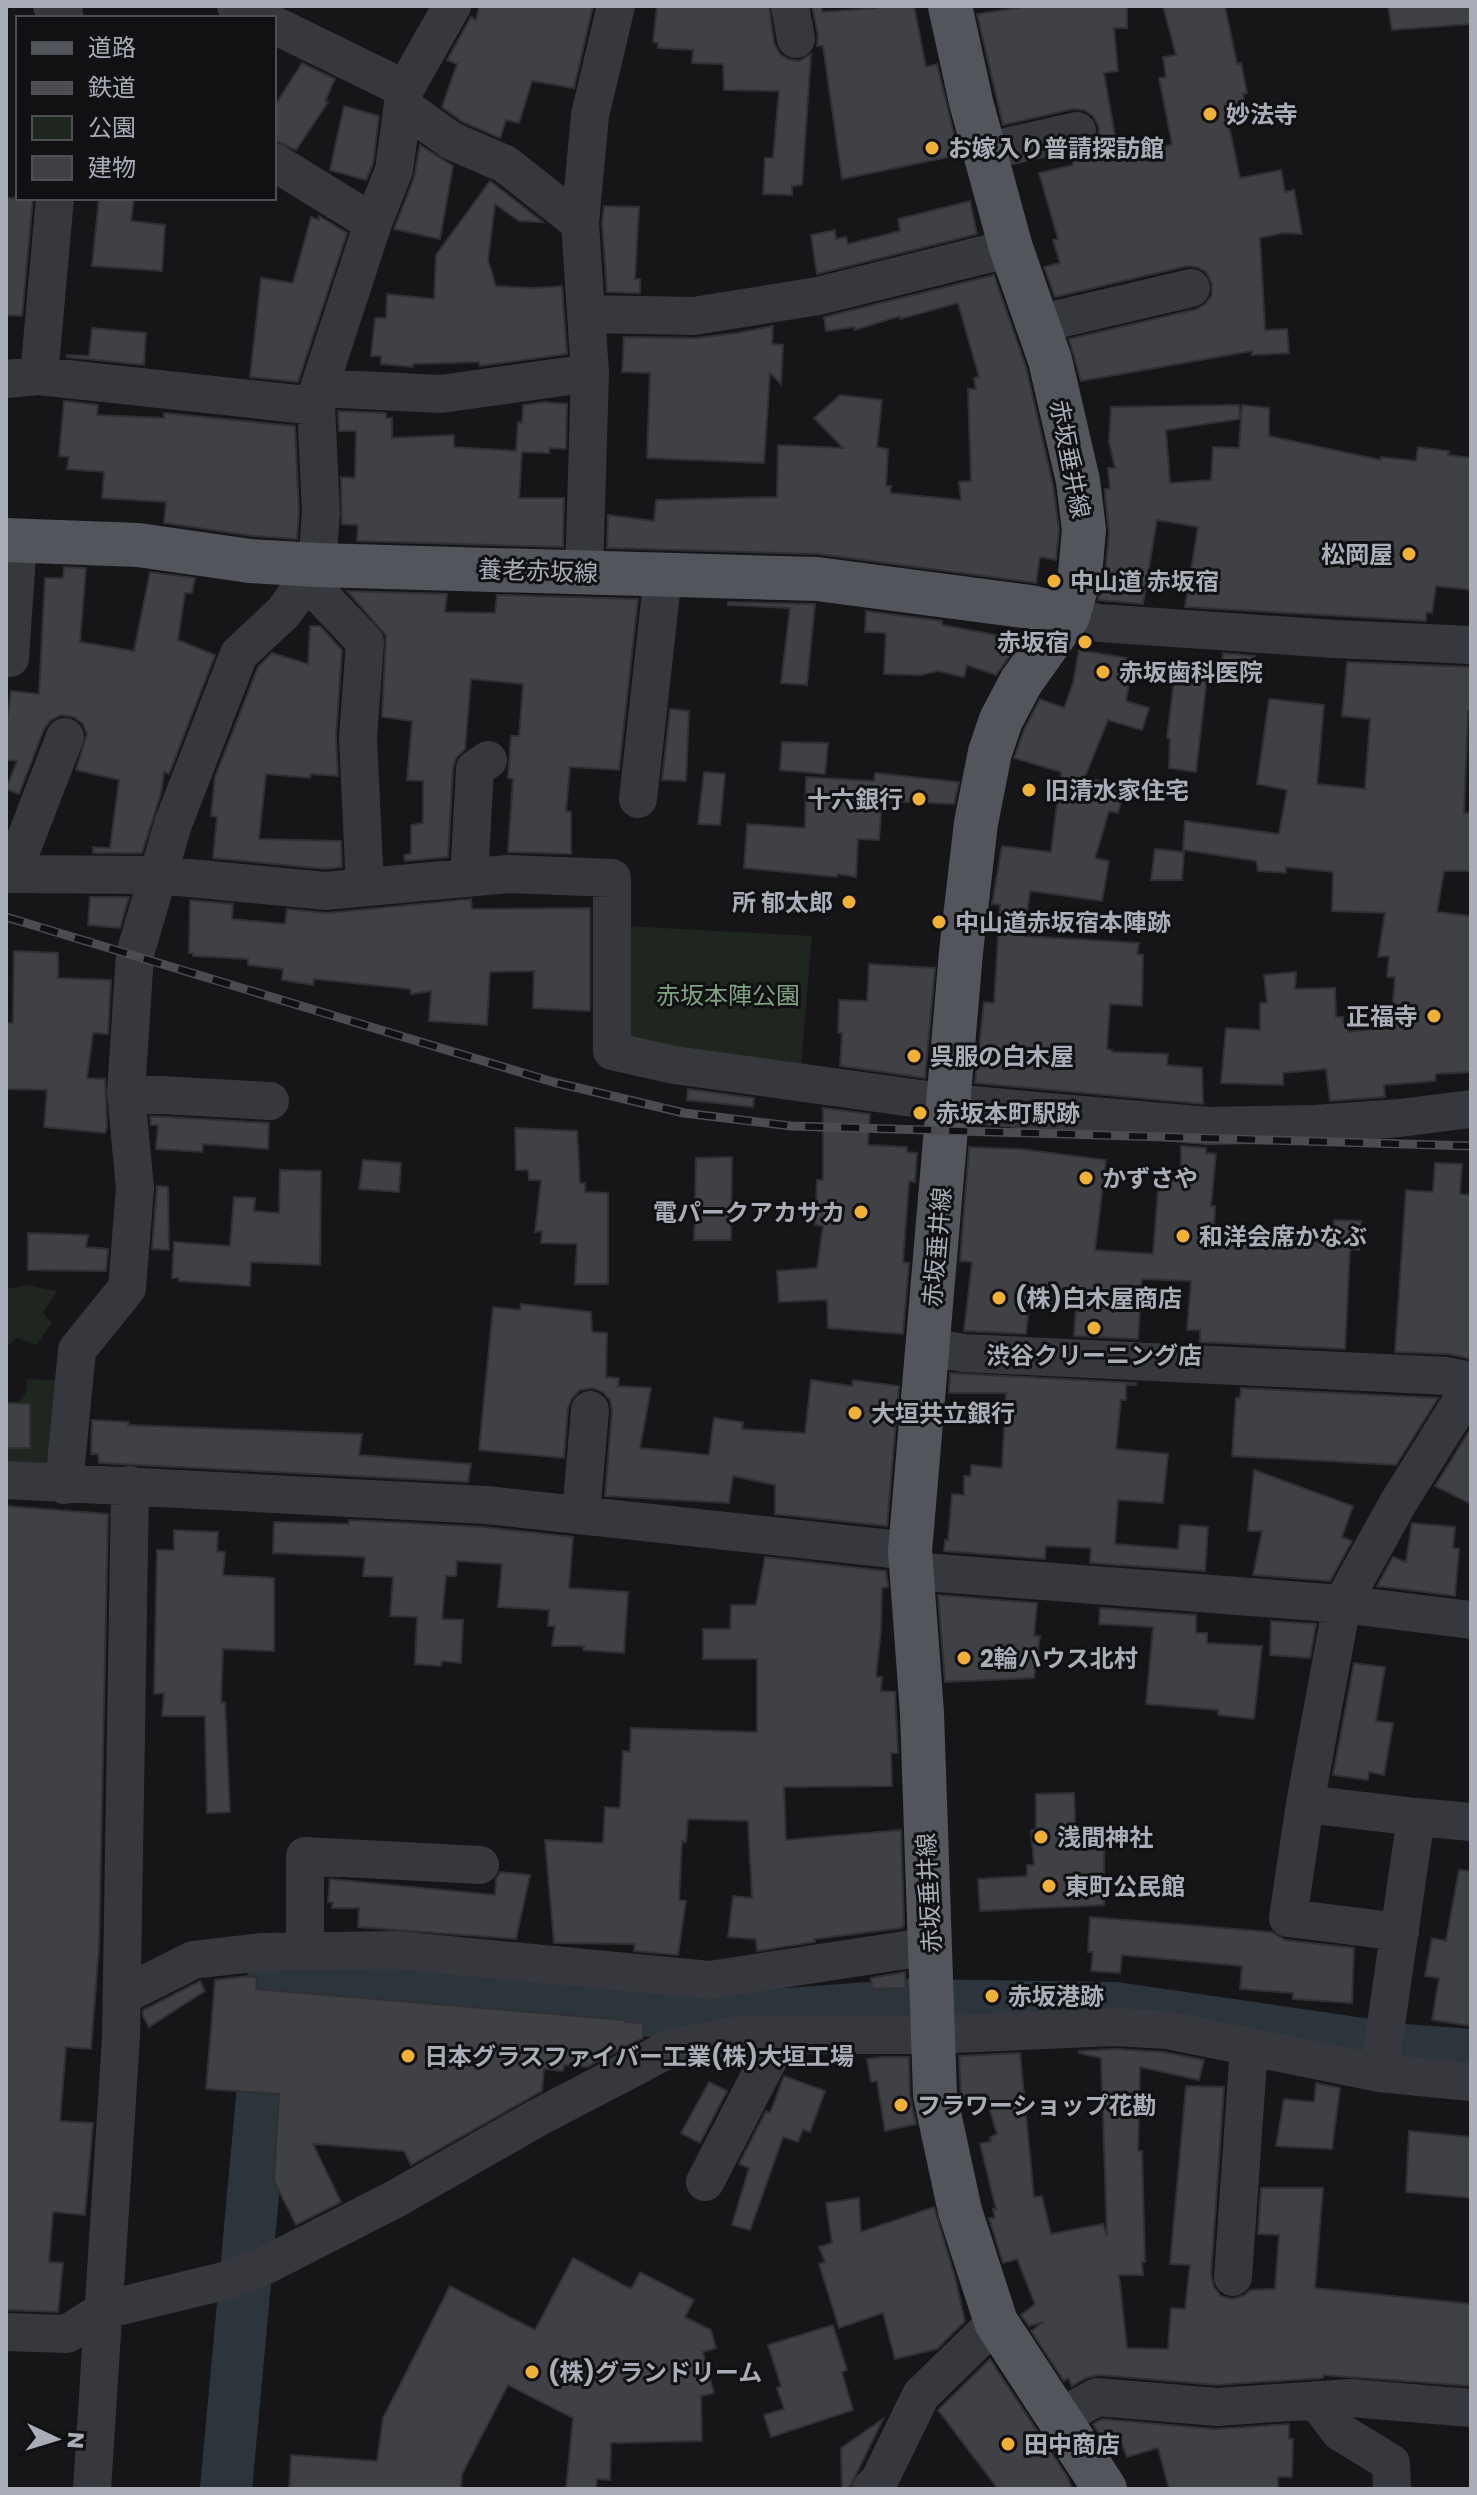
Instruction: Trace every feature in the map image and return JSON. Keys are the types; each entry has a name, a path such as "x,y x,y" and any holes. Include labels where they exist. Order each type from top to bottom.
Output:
{"main road":[{"name":"赤坂垂井線","path":"950,6 971,102 1011,248 1050,360 1078,481 1084,530 1080,574 1068,616 1021,682 1001,720 990,752 976,823 961,952 910,1561 922,1713 935,2095 960,2211 996,2322 1105,2489"},
{"name":"養老赤坂線","path":"12,540 138,545 312,573 584,573 817,579 1030,607 1068,616"}],"street":[{"path":"236,6 257,16"},
{"path":"64,1485 77,1350 127,1288 135,1188 126,1093 135,954 173,824 239,654 284,612 312,573 321,512 317,397 373,223 394,170 404,98 452,6"},
{"path":"584,573 590,373 580,223 590,115 616,6"},
{"path":"276,26 404,98 452,141 505,164 580,223"},
{"path":"984,152 1077,131"},
{"path":"276,163 373,223"},
{"path":"55,200 22,378 317,397 441,394 590,373"},
{"path":"587,314 694,316 818,296 1011,248"},
{"path":"1038,324 1191,288"},
{"path":"10,658 12,540"},
{"path":"312,573 365,642 358,738 365,887"},
{"path":"638,799 663,575"},
{"path":"1068,616 1110,624 1471,645"},
{"path":"65,737 9,874 158,875 325,891 508,874 612,878 612,1051 674,1065 949,1103 1208,1126 1358,1121 1471,1109"},
{"path":"469,878 475,769 488,760"},
{"path":"126,1093 270,1101"},
{"path":"929,1347 963,1353 1447,1376 1471,1384 1398,1503 1342,1604 1305,1804 1288,1918 1400,1932"},
{"path":"581,1514 590,1410"},
{"path":"6,1480 486,1505 581,1514 910,1561 1342,1604 1471,1620"},
{"path":"92,2489 122,1996 130,1485"},
{"path":"1305,1804 1471,1822"},
{"path":"1381,2054 1416,1817"},
{"path":"305,1951 305,1856 480,1865"},
{"path":"122,1996 193,1960 261,1952 396,1950 710,1980 932,1997 1115,2027 1167,2030 1249,2047 1381,2054 1471,2082"},
{"path":"6,2332 67,2334 104,2310 228,2280 266,2265 397,2198 537,2118 671,2048 739,2035 781,2035 932,1997"},
{"path":"705,2182 781,2035"},
{"path":"1233,2277 1249,2047"},
{"path":"871,2489 879,2481 921,2395 996,2322"},
{"path":"1059,2418 1097,2397 1217,2407 1326,2400 1471,2408"},
{"path":"1326,2400 1358,2425 1378,2428"},
{"path":"1326,2400 1340,2432 1391,2463 1392,2489"}],"green space":[{"name":"赤坂本陣公園","path":"626,926 812,936 801,1067 624,1047"},
{"path":"26,1285 57,1291 43,1313 52,1323 36,1345 17,1338 6,1347 6,1289"},
{"path":"27,1379 57,1380 59,1473 6,1472 6,1425 11,1426 10,1411 26,1393"}],"building":[{"path":"479,6 593,6 574,88 532,81 519,123 506,120 500,138 463,122 442,107 457,64 447,60 471,17 476,20"},
{"path":"657,6 769,6 774,43 780,54 799,61 811,54 802,185 792,186 792,195 763,194 765,158 773,158 779,91 724,90 723,64 692,63 693,50 658,48 658,43 653,42"},
{"path":"812,6 822,6 822,12 877,6 914,6 926,67 937,64 959,155 842,179 823,46 817,46"},
{"path":"1030,6 1127,6 1127,28 1114,28 1118,71 1104,73 1115,136 1124,135 1129,160 1172,144 1159,78 1166,77 1163,57 1176,55 1163,6 1225,6 1237,64 1241,63 1247,93 1243,94 1247,116 1228,121 1240,178 1281,170 1285,192 1294,190 1302,234 1283,233 1260,238 1265,330 1287,329 1289,353 1252,355 1252,351 1081,381 1069,339 1197,309 1212,295 1212,284 1206,272 1187,266 1055,297 1044,267 1060,263 1053,240 1058,239 1039,173 1073,165 1071,155 1092,147 1098,138 1099,127 1093,116 1084,110 1073,109 1003,125 977,14"},
{"path":"1388,6 1471,6 1471,24 1392,30"},
{"path":"302,63 335,79 325,101 328,102 296,150 276,141 276,104"},
{"path":"344,106 379,116 373,164 366,180 330,170"},
{"path":"420,145 453,166 440,239 394,229 414,178"},
{"path":"490,181 543,222 519,221 495,204 488,260 496,286 562,286 567,354 480,366 479,362 413,364 413,367 381,364 381,356 371,356 375,318 386,318 387,294 434,299 436,255"},
{"path":"6,198 33,200 22,316 6,315"},
{"path":"99,200 134,200 131,221 165,225 162,271 92,266"},
{"path":"970,201 977,234 817,274 811,235 835,230 836,239 846,237 848,244 900,231 898,219"},
{"path":"604,206 639,207 635,279 640,279 640,293 607,292 602,223"},
{"path":"319,216 347,233 298,382 250,377 261,278 293,283 311,217 319,220"},
{"path":"994,275 1026,367 1053,485 1059,530 1056,560 1040,557 1036,583 818,554 607,548 608,515 654,521 656,500 777,497 778,445 843,448 814,418 840,395 882,400 877,447 888,449 886,486 891,486 890,493 961,500 959,482 971,481 968,389 976,389 974,378 979,377 958,303 855,330 854,327 826,331 824,317"},
{"path":"773,326 772,344 783,345 781,384 770,373 764,463 647,458 650,373 622,372 624,337 697,338"},
{"path":"92,328 146,333 144,365 67,357 89,356"},
{"path":"64,401 98,405 97,415 164,418 164,413 295,426 299,512 297,539 164,523 166,502 102,498 104,472 67,469 69,457 59,456"},
{"path":"544,402 567,404 566,449 550,448 549,453 522,452 519,498 564,498 563,547 357,541 358,525 342,524 341,477 355,478 356,431 339,431 338,411 386,413 386,418 392,418 392,438 454,435 454,447 516,451 523,405"},
{"path":"1239,405 1240,419 1166,430 1170,483 1211,480 1213,447 1239,448 1242,405 1269,408 1269,436 1381,460 1381,457 1416,461 1418,447 1471,458 1471,590 1436,586 1432,613 1426,612 1426,621 1185,607 1198,527 1157,520 1143,604 1098,600 1105,577 1109,532 1105,489 1110,489 1108,468 1115,468 1109,442 1111,407"},
{"path":"64,567 86,568 80,642 134,651 150,572 195,578 192,593 185,593 178,640 215,655 169,774 164,772 161,793 142,853 93,853 93,847 110,848 119,780 76,770 87,734 83,724 74,717 61,715 51,720 44,729 19,794 6,789 17,761 6,760 11,691 39,694 45,578 63,578"},
{"path":"347,591 447,594 445,612 495,613 497,595 638,599 619,770 570,767 566,811 571,812 571,854 508,852 513,779 508,778 511,736 519,736 523,684 471,679 465,749 456,758 453,768 448,857 405,861 404,855 411,854 411,825 423,823 423,781 407,780 412,721 382,717 386,635"},
{"path":"728,602 815,604 807,685 781,683 790,608 728,605"},
{"path":"866,611 942,621 942,625 1018,639 996,675 967,665 964,677 938,671 921,675 884,674 886,633 865,632"},
{"path":"310,626 320,626 342,650 336,736 338,776 311,774 310,778 266,774 259,839 341,841 342,867 325,869 213,858 217,817 211,816 215,777 258,667 272,653 308,664"},
{"path":"1079,650 1133,659 1126,701 1149,708 1142,730 1108,720 1085,777 1125,788 1118,813 1109,811 1095,858 1109,861 1102,901 1030,891 1024,936 1139,943 1137,954 1143,955 1142,1006 1110,1004 1107,1049 1112,1052 1168,1054 1167,1065 1202,1068 1203,1104 975,1083 984,1002 994,1003 1000,905 992,904 1002,846 1051,852 1061,772 1014,758 1040,699 1064,708 1073,683"},
{"path":"1223,653 1255,656 1252,681 1221,679"},
{"path":"1347,662 1471,667 1464,813 1471,813 1471,871 1444,871 1437,912 1471,916 1471,1072 1436,1074 1435,1081 1384,1085 1385,1097 1330,1101 1326,1069 1283,1073 1283,1085 1221,1083 1226,1028 1260,1030 1260,1003 1267,1003 1264,975 1296,972 1295,989 1335,988 1336,1017 1343,1017 1343,1023 1348,1023 1348,1032 1391,1027 1395,977 1387,977 1389,956 1378,957 1385,913 1332,911 1333,872 1286,867 1286,873 1258,871 1256,861 1183,850 1185,821 1279,834 1287,790 1257,784 1269,699 1324,705 1317,784 1365,789 1370,719 1342,716"},
{"path":"1176,664 1208,669 1196,772 1169,768 1170,739 1167,738"},
{"path":"670,709 689,711 686,781 662,780"},
{"path":"782,742 828,743 825,774 780,770"},
{"path":"704,772 725,774 720,825 698,824"},
{"path":"875,773 959,782 954,804 882,801 879,840 858,839 856,877 744,868 747,824 805,828 806,777 874,781"},
{"path":"1155,849 1184,852 1182,880 1151,880"},
{"path":"90,897 129,897 120,928 88,925"},
{"path":"471,899 472,909 590,908 590,1011 533,1008 534,971 490,972 487,1025 429,1021 431,991 411,994 410,989 314,979 313,985 282,980 283,969 248,965 248,959 193,956 189,953 190,900 233,904 232,919 285,924 287,909 327,913"},
{"path":"14,951 58,953 58,978 111,980 108,1034 93,1033 87,1078 105,1079 105,1133 44,1127 47,1090 6,1089 6,1023 13,1023"},
{"path":"869,964 935,968 925,1078 840,1066 842,1033 838,1033 839,1000 867,1001"},
{"path":"688,1089 754,1098 753,1107 687,1100"},
{"path":"823,1108 870,1114 868,1145 907,1147 907,1152 917,1153 915,1182 909,1181 903,1262 909,1263 903,1334 828,1328 827,1300 779,1302 777,1271 817,1268 823,1226 815,1225 817,1180 823,1180"},
{"path":"150,1116 269,1123 268,1149 203,1144 202,1152 156,1149 158,1125 151,1125"},
{"path":"515,1128 577,1131 580,1183 585,1183 585,1192 608,1193 608,1284 575,1284 577,1244 541,1243 542,1231 535,1232 541,1180 529,1180 528,1170 516,1170"},
{"path":"1181,1146 1206,1148 1206,1153 1216,1154 1211,1206 1215,1206 1214,1229 1332,1236 1334,1220 1361,1221 1359,1250 1350,1249 1345,1349 1200,1342 1200,1330 1187,1330 1191,1281 1142,1279 1138,1339 1074,1336 1076,1307 1029,1306 1026,1334 964,1331 972,1262 960,1261 969,1147 1020,1149 1106,1160 1095,1250 1153,1254 1159,1177 1181,1177"},
{"path":"732,1157 731,1240 694,1240 696,1158"},
{"path":"363,1160 401,1163 399,1192 359,1189"},
{"path":"1435,1163 1462,1164 1460,1194 1471,1195 1471,1359 1448,1354 1395,1352 1406,1190 1433,1192"},
{"path":"280,1170 321,1171 320,1265 251,1262 250,1286 172,1278 174,1242 230,1246 234,1197 255,1198 254,1211 279,1213"},
{"path":"157,1186 168,1187 169,1250 152,1249"},
{"path":"28,1233 88,1235 86,1247 108,1249 106,1271 28,1270"},
{"path":"521,1304 591,1312 592,1332 607,1333 606,1377 619,1378 618,1386 651,1388 640,1448 709,1455 714,1418 743,1422 742,1429 805,1433 811,1380 852,1386 853,1380 899,1386 887,1526 775,1514 775,1485 733,1476 729,1503 605,1496 612,1411 610,1400 603,1392 593,1388 580,1390 572,1398 568,1408 564,1458 479,1450 493,1307 520,1310"},
{"path":"950,1373 1136,1383 1126,1385 1126,1400 1121,1400 1116,1449 1168,1454 1163,1503 1118,1500 1115,1544 1178,1549 1180,1525 1208,1527 1205,1571 1090,1563 1091,1548 1046,1546 1045,1559 944,1551 945,1540 948,1541 952,1494 964,1495 964,1476 971,1476 971,1465 1002,1468 1006,1393 949,1393"},
{"path":"1241,1388 1438,1398 1396,1465 1232,1456 1236,1398 1240,1398"},
{"path":"7,1403 30,1404 30,1448 6,1448"},
{"path":"92,1420 129,1422 128,1425 362,1434 359,1455 471,1464 468,1482 99,1463 98,1454 91,1454"},
{"path":"1471,1428 1471,1504 1435,1486"},
{"path":"1254,1470 1353,1506 1342,1537 1352,1541 1330,1581 1253,1575 1262,1531 1248,1531"},
{"path":"6,1506 108,1514 99,1947 91,2049 66,2047 60,2121 93,2123 85,2215 53,2212 49,2262 63,2263 58,2312 6,2310"},
{"path":"349,1520 484,1527 573,1537 569,1588 628,1592 624,1653 583,1650 584,1646 552,1646 555,1626 548,1626 549,1610 498,1607 502,1564 457,1561 456,1576 446,1576 442,1619 463,1620 461,1663 442,1661 441,1666 415,1664 417,1617 390,1616 393,1577 363,1576 365,1557 273,1553 274,1522 349,1524"},
{"path":"1412,1523 1455,1527 1453,1548 1459,1549 1455,1596 1377,1586 1393,1557 1406,1562"},
{"path":"174,1530 218,1532 217,1551 225,1552 223,1575 274,1578 274,1651 223,1649 221,1703 225,1702 230,1812 207,1813 205,1716 162,1716 164,1693 154,1694 157,1550 174,1550"},
{"path":"765,1557 886,1571 888,1587 882,1588 876,1677 882,1677 881,1691 895,1692 898,1753 891,1753 892,1786 784,1787 786,1840 901,1830 904,1925 902,1928 815,1939 815,1942 757,1951 756,1939 728,1937 733,1896 752,1898 748,1821 688,1819 686,1842 682,1841 679,1900 686,1901 678,1955 634,1951 635,1944 554,1943 545,1840 603,1843 605,1807 620,1808 623,1751 630,1752 631,1728 757,1732 757,1659 703,1659 703,1629 730,1629 731,1605 756,1605"},
{"path":"938,1595 1037,1603 1034,1636 1040,1636 1034,1678 945,1682"},
{"path":"1100,1608 1196,1615 1196,1633 1207,1633 1207,1643 1262,1646 1254,1719 1218,1715 1218,1710 1146,1704 1153,1627 1099,1624"},
{"path":"1271,1621 1316,1624 1310,1658 1270,1655"},
{"path":"1354,1663 1385,1667 1376,1721 1393,1723 1384,1775 1369,1772 1368,1780 1333,1775"},
{"path":"1074,1793 1076,1841 1104,1841 1104,1905 980,1911 978,1879 1027,1876 1027,1865 1034,1865 1031,1830 1036,1829 1036,1794"},
{"path":"1459,1870 1471,1871 1471,2026 1432,2020 1439,1978 1425,1976 1432,1938 1446,1941"},
{"path":"500,1872 530,1875 516,1939 358,1927 359,1908 332,1908 333,1902 328,1902 330,1879 495,1895 496,1879"},
{"path":"1090,1917 1272,1932 1285,1940 1354,1948 1352,2003 1293,1999 1293,1993 1240,1989 1242,1966 1122,1955 1120,1973 1091,1971 1093,1952 1088,1952"},
{"path":"905,1972 906,1988 872,1989 871,1978"},
{"name":"日本グラスファイバー工業(株)大垣工場","path":"257,1977 256,1989 625,2020 643,2023 643,2038 587,2067 564,2065 563,2071 544,2069 542,2091 411,2165 404,2151 313,2144 341,2202 296,2225 274,2181 279,2094 206,2089 215,1980"},
{"path":"200,1981 205,1991 149,2027 143,2010"},
{"path":"1115,2049 1164,2052 1204,2060 1199,2080 1140,2067 1138,2151 1142,2151 1145,2262 1142,2262 1143,2275 1119,2275 1127,2348 1168,2349 1171,2308 1185,2309 1190,2265 1170,2264 1186,2086 1224,2087 1211,2275 1214,2287 1221,2296 1232,2299 1251,2290 1275,2289 1279,2235 1258,2234 1261,2188 1323,2188 1315,2288 1471,2304 1471,2386 1323,2375 1323,2378 1217,2385 1099,2375 1072,2386 1068,2378 1064,2381 1031,2331 1044,2322 1029,2326 1021,2315 1035,2304 1017,2259 1003,2263 989,2218 995,2218 993,2209 996,2209 980,2144 991,2141 990,2137 997,2134 985,2094 961,2099 959,2056 1020,2053 1034,2197 1042,2196 1051,2234 1103,2224 1107,2236 1101,2058 1079,2051"},
{"path":"909,2057 910,2096 916,2124 885,2131 877,2081 871,2082 867,2059"},
{"path":"784,2076 825,2091 810,2132 803,2129 798,2142 783,2137 750,2230 732,2225 749,2168 739,2164 766,2111 770,2113"},
{"path":"709,2082 727,2091 700,2143 681,2133"},
{"path":"1316,2083 1340,2088 1332,2149 1276,2146 1284,2099 1314,2102"},
{"path":"1409,2131 1471,2137 1471,2198 1406,2192"},
{"path":"859,2198 861,2232 934,2207 965,2321 937,2349 895,2359 883,2313 839,2328 819,2264 825,2262 819,2247 832,2243 826,2203"},
{"name":"(株)グランドリーム","path":"573,2258 631,2289 640,2272 694,2300 685,2317 711,2330 716,2348 703,2352 714,2393 701,2396 702,2441 611,2443 610,2480 597,2479 596,2489 566,2489 573,2418 508,2385 462,2474 461,2489 289,2489 291,2455 377,2461 383,2418 450,2286 535,2330"},
{"path":"833,2325 847,2370 842,2372 853,2410 771,2437 764,2415 784,2409 777,2388 781,2386 768,2345"},
{"path":"990,2359 1068,2478 1072,2489 998,2489 938,2410"},
{"path":"883,2419 850,2487 842,2489 841,2448"},
{"path":"1102,2419 1215,2429 1289,2424 1289,2439 1293,2439 1292,2477 1278,2477 1278,2488 1169,2489 1158,2448 1127,2457 1121,2442 1107,2447 1093,2424"}],"waterway":[{"path":"226,2489 273,1978 732,2018 910,2005 1115,2008 1403,2050 1471,2055"}],"railway":[{"path":"6,917 553,1082 684,1113 791,1126 1471,1146"}],"place":[{"name":"妙法寺","path":"1210,114"},
{"name":"お嫁入り普請探訪館","path":"932,148"},
{"name":"松岡屋","path":"1409,554"},
{"name":"中山道 赤坂宿","path":"1054,581"},
{"name":"赤坂宿","path":"1085,642"},
{"name":"赤坂歯科医院","path":"1103,672"},
{"name":"旧清水家住宅","path":"1029,790"},
{"name":"十六銀行","path":"919,799"},
{"name":"所 郁太郎","path":"849,902"},
{"name":"中山道赤坂宿本陣跡","path":"939,922"},
{"name":"正福寺","path":"1434,1016"},
{"name":"呉服の白木屋","path":"914,1056"},
{"name":"赤坂本町駅跡","path":"920,1113"},
{"name":"かずさや","path":"1086,1178"},
{"name":"電パークアカサカ","path":"861,1212"},
{"name":"和洋会席かなぶ","path":"1183,1236"},
{"name":"(株)白木屋商店","path":"999,1298"},
{"name":"渋谷クリーニング店","path":"1094,1328"},
{"name":"大垣共立銀行","path":"855,1413"},
{"name":"2輪ハウス北村","path":"964,1658"},
{"name":"浅間神社","path":"1041,1837"},
{"name":"東町公民館","path":"1049,1886"},
{"name":"赤坂港跡","path":"992,1996"},
{"name":"日本グラスファイバー工業(株)大垣工場","path":"408,2056"},
{"name":"フラワーショップ花勘","path":"901,2105"},
{"name":"(株)グランドリーム","path":"532,2372"},
{"name":"田中商店","path":"1008,2444"}]}
